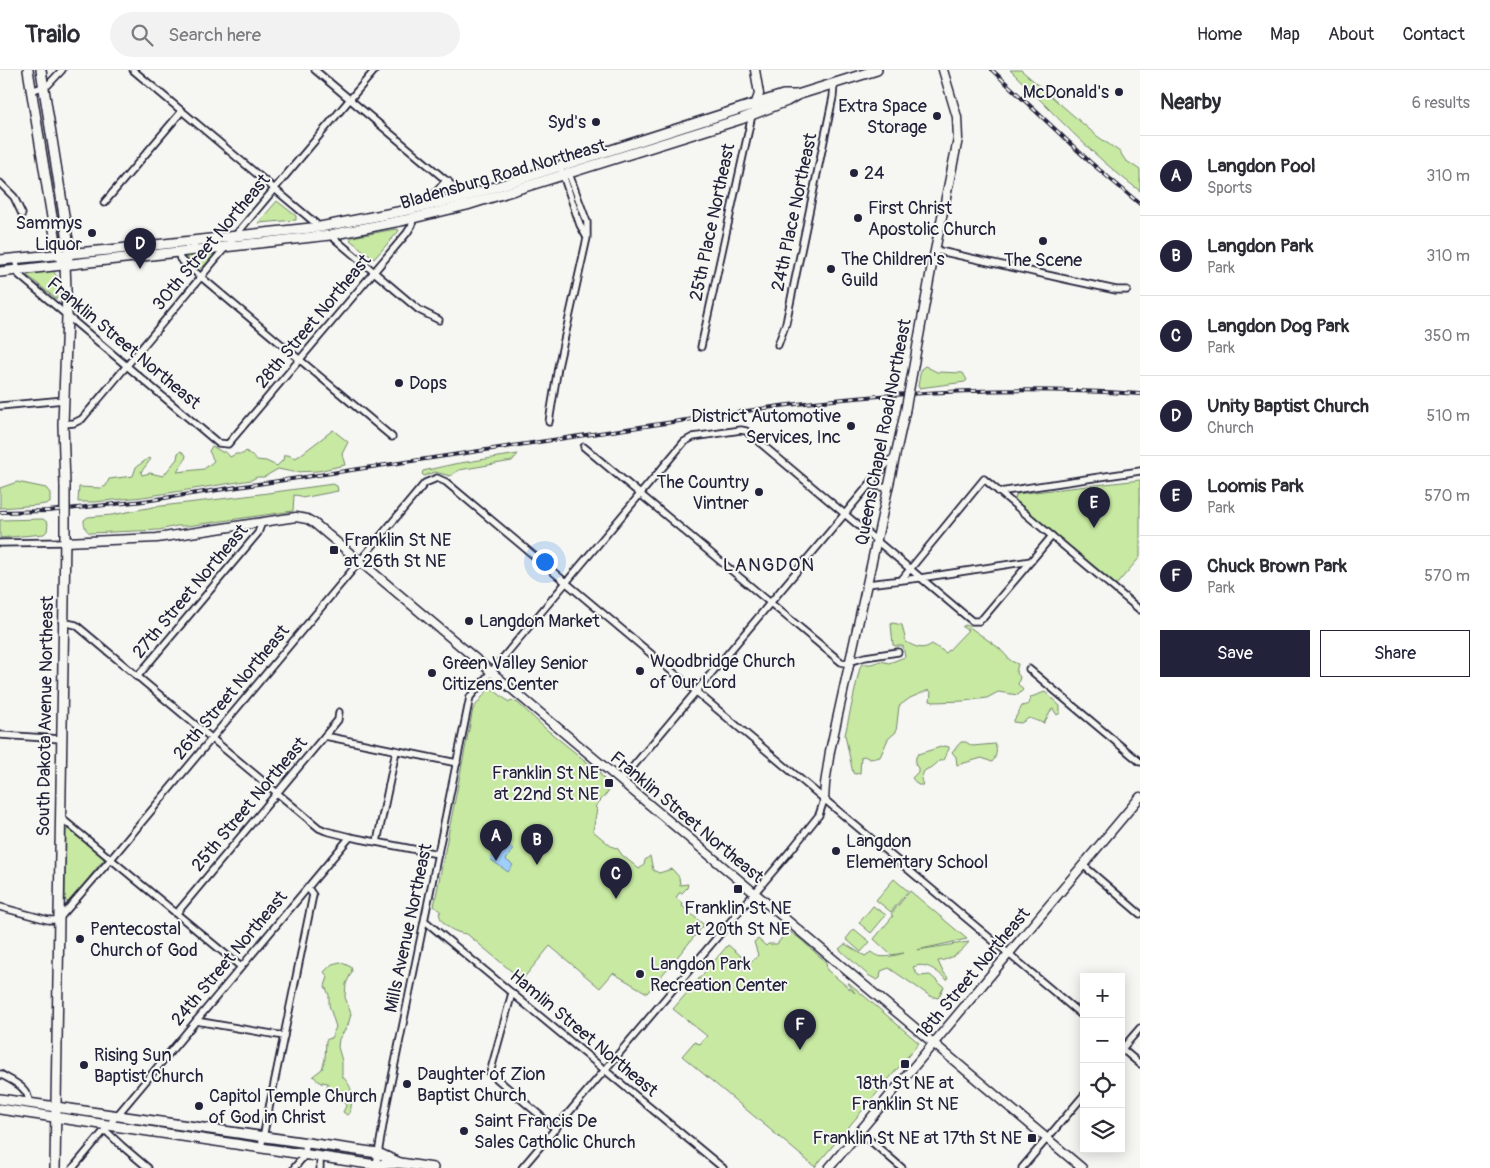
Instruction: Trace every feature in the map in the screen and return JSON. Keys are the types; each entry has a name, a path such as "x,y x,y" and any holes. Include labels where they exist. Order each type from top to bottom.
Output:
{"main road":[{"path":"28,70 58,254 65,264"},
{"path":"41,70 70,253"},
{"name":"Bladensburg Road Northeast","path":"0,272 330,235 466,201 651,142 752,115 797,95 877,70"},
{"name":"Bladensburg Road Northeast","path":"651,142 755,104 783,95 797,95"},
{"path":"426,206 447,182"},
{"name":"Bladensburg Road Northeast","path":"0,260 320,227 413,214 426,206 466,201"},
{"path":"50,206 62,205"},
{"name":"South Dakota Avenue Northeast","path":"55,1168 62,622 65,539 63,424 67,316 65,264 70,253"},
{"path":"0,1099 28,1103 107,1127 262,1147 376,1165 400,1163 433,1168"},
{"path":"0,1109 116,1117 378,1153 400,1163"}],"street":[{"path":"31,91 44,88 62,70"},
{"path":"133,70 419,310 439,320"},
{"path":"315,70 447,182 466,201"},
{"name":"30th Street Northeast","path":"63,424 81,420 375,70"},
{"name":"25th Place Northeast","path":"701,347 759,89 755,70"},
{"name":"Queens Chapel Road Northeast","path":"824,800 824,784 830,751 905,412 958,135 956,111 943,70"},
{"name":"24th Place Northeast","path":"778,345 786,323 833,97 834,84"},
{"path":"104,204 182,111"},
{"path":"549,422 558,368 587,238 580,225 564,169"},
{"path":"0,183 14,197 22,214"},
{"name":"28th Street Northeast","path":"223,445 232,441 409,231 413,214"},
{"path":"935,250 1116,290 1127,290"},
{"path":"178,251 180,259 392,437"},
{"name":"Franklin Street Northeast","path":"15,258 19,275 218,443 223,445"},
{"path":"0,406 64,400"},
{"path":"491,672 640,494 687,440 693,437 732,431 746,431 972,621 976,622 983,618 1052,536"},
{"path":"584,447 841,662 850,662 865,657 898,652"},
{"path":"621,781 890,460"},
{"path":"1000,492 1140,471"},
{"name":"26th Street Northeast","path":"58,920 111,860 426,483 437,478 446,482 566,583"},
{"path":"902,579 984,480 1140,610"},
{"path":"869,485 888,488"},
{"name":"Franklin Street Northeast","path":"65,539 150,538 296,516 314,523 1082,1168"},
{"name":"27th Street Northeast","path":"138,677 258,533 262,522"},
{"path":"0,543 65,539"},
{"path":"867,584 1032,561"},
{"path":"566,583 1080,1013"},
{"path":"62,622 76,625 318,828 350,837 438,854"},
{"path":"1029,669 1140,762"},
{"name":"Mills Avenue Northeast","path":"376,1165 387,1102 426,921 470,697 491,672"},
{"name":"25th Street Northeast","path":"176,914 338,720 339,712"},
{"path":"0,735 61,739"},
{"path":"325,736 457,763"},
{"path":"377,842 396,750"},
{"name":"18th Street Northeast","path":"829,1168 1140,797"},
{"path":"522,1168 819,816 824,800"},
{"path":"60,817 241,968"},
{"name":"24th Street Northeast","path":"74,1168 350,837"},
{"path":"1083,865 1140,914"},
{"path":"262,1147 313,895 308,888"},
{"path":"0,907 48,920 58,920"},
{"name":"Hamlin Street Northeast","path":"426,921 723,1168"},
{"path":"512,992 490,1073 556,1129"},
{"path":"196,1021 284,1036"},
{"path":"1125,1046 1140,1028"},
{"path":"1125,1052 1140,1064"},
{"path":"0,1074 24,1089 28,1095 28,1103"},
{"path":"1022,1168 1080,1100"},
{"path":"107,1127 148,1168"},
{"path":"859,1131 902,1168"},
{"path":"294,1168 305,1155 306,1144"},
{"path":"320,1157 320,1168"}],"green space":[{"path":"1010,70 1021,70 1097,136 1120,152 1125,160 1140,170 1140,191 1105,163"},
{"path":"277,201 296,216 296,220 258,223"},
{"path":"399,230 398,232 374,259 350,240 352,237"},
{"path":"212,252 213,256 201,269 186,257 189,255"},
{"path":"52,270 57,276 56,299 27,275 28,273"},
{"path":"925,366 937,372 963,373 967,380 965,382 919,388 921,369"},
{"path":"333,430 348,442 342,454 345,465 318,471 293,472 278,469 264,477 257,477 251,480 143,497 78,502 79,487 101,488 106,486 109,479 133,476 136,467 149,458 151,459 141,472 142,475 150,473 163,476 181,451 186,455 177,472 204,469 214,461 209,451 212,446 222,452 226,452 230,457 236,454 243,454 246,451 257,460 266,461 277,466 283,460 284,455 295,458 299,456"},
{"path":"518,454 512,461 459,470 450,476 435,472 424,476 422,474 423,471 454,464"},
{"path":"1140,480 1140,557 1116,585 1015,500 1017,494"},
{"path":"17,482 46,488 50,493 50,503 0,508 0,488"},
{"path":"333,484 337,486 338,491 302,498 301,496 294,495 293,511 159,530 90,533 84,524 84,520 88,517"},
{"path":"43,519 48,523 47,531 44,534 0,538 0,520"},
{"path":"891,624 902,625 906,642 922,648 932,644 946,653 968,630 962,627 968,626 999,648 1011,661 1018,664 1016,672 1020,677 1018,684 1023,690 1018,695 998,692 987,698 964,701 930,701 931,692 929,690 910,698 899,706 896,732 888,739 880,757 870,759 864,756 861,757 860,773 855,774 853,773 845,735 860,667 862,664 881,661 889,663 905,657 903,646 893,645"},
{"path":"490,687 509,702 511,700 518,703 546,729 599,772 611,788 595,807 597,809 593,831 611,846 618,849 622,855 639,869 650,856 653,870 659,873 672,869 679,877 680,885 688,884 687,888 682,893 679,893 676,898 683,904 682,906 704,925 647,993 613,973 600,988 550,946 522,980 467,934 453,930 440,918 439,913 441,912 434,906 473,709"},
{"path":"1045,692 1060,706 1060,713 1057,715 1052,709 1044,723 1029,718 1021,723 1013,722 1022,706 1029,704 1031,697"},
{"path":"961,742 966,742 972,746 995,744 995,758 992,762 982,758 957,765 956,757 952,752"},
{"path":"944,746 949,747 949,749 943,760 924,771 921,779 923,785 918,785 912,778 918,772 915,764 918,754"},
{"path":"68,829 104,859 70,901 67,902 65,899 66,831"},
{"path":"894,879 908,891 891,912 876,900"},
{"path":"910,891 967,939 917,950 969,942 955,955 938,961 948,978 947,980 927,966 913,967 920,976 930,975 944,987 938,998 930,996 889,968 881,971 880,978 877,980 868,975 839,949 845,944 865,956 871,952 882,957 904,953 891,955 874,939"},
{"path":"873,906 886,915 871,933 859,923"},
{"path":"854,929 870,942 861,952 846,939"},
{"path":"790,932 826,962 827,970 855,993 849,983 919,1043 815,1167 682,1056 694,1042 700,1044 707,1036 673,1009 728,945 748,962 755,959 758,955 754,942 758,939 766,946 768,944 777,944 784,935"},
{"path":"340,962 351,967 352,971 346,984 345,997 351,1014 348,1025 339,1039 338,1047 342,1061 342,1076 349,1084 352,1093 350,1113 347,1115 343,1112 346,1106 344,1102 333,1096 326,1087 328,1083 322,1082 322,1084 313,1076 322,1069 325,1059 326,1040 331,1038 336,1027 329,1005 329,995 325,986 328,977 324,972 332,964"}],"water":[{"path":"503,842 513,849 506,860 513,865 508,872 490,859"}],"railway":[{"path":"992,70 1090,162 1140,204"},
{"path":"0,512 48,511 144,501 780,406 825,401 960,391 1050,390 1140,394"}],"place":[{"name":"McDonald's","path":"1119,92"},
{"name":"Extra Space Storage","path":"937,116"},
{"name":"Syd's","path":"596,122"},
{"name":"24","path":"854,173"},
{"name":"First Christ Apostolic Church","path":"858,218"},
{"name":"Sammys Liquor","path":"92,233"},
{"name":"The Scene","path":"1043,241"},
{"name":"Unity Baptist Church","path":"140,269"},
{"name":"The Children's Guild","path":"831,269"},
{"name":"Dops","path":"399,383"},
{"name":"District Automotive Services, Inc","path":"851,426"},
{"name":"The Country Vintner","path":"759,492"},
{"name":"Loomis Park","path":"1094,528"},
{"name":"Franklin St NE at 26th St NE","path":"334,550"},
{"name":"Langdon Market","path":"469,621"},
{"name":"Woodbridge Church of Our Lord","path":"640,671"},
{"name":"Green Valley Senior Citizens Center","path":"432,673"},
{"name":"Franklin St NE at 22nd St NE","path":"609,783"},
{"name":"Langdon Elementary School","path":"836,851"},
{"name":"Langdon Pool","path":"496,861"},
{"name":"Langdon Park","path":"537,865"},
{"name":"Franklin St NE at 20th St NE","path":"738,889"},
{"name":"Langdon Dog Park","path":"616,899"},
{"name":"Pentecostal Church of God","path":"80,939"},
{"name":"Langdon Park Recreation Center","path":"640,974"},
{"name":"Chuck Brown Park","path":"800,1050"},
{"name":"18th St NE at Franklin St NE","path":"905,1064"},
{"name":"Rising Sun Baptist Church","path":"84,1065"},
{"name":"Daughter of Zion Baptist Church","path":"407,1084"},
{"name":"Capitol Temple Church of God in Christ","path":"199,1106"},
{"name":"Saint Francis De Sales Catholic Church","path":"464,1131"},
{"name":"Franklin St NE at 17th St NE","path":"1032,1138"}],"district":[{"name":"LANGDON","path":"769,564"}]}
